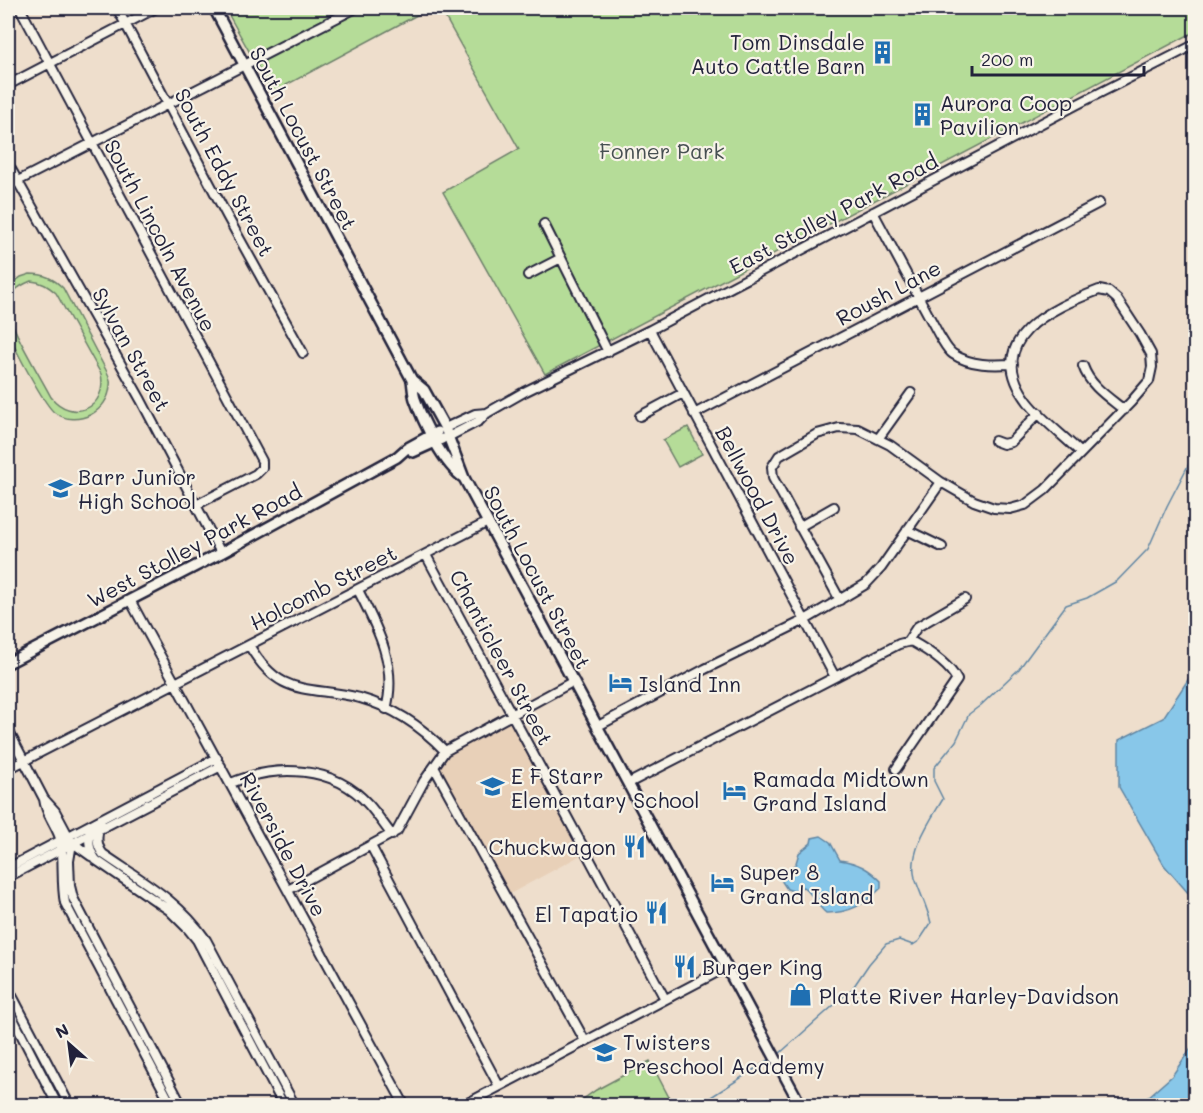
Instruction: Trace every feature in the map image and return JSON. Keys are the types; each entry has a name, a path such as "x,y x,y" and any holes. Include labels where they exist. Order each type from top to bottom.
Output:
{"main road":[{"name":"South Locust Street","path":"214,8 412,380 414,397 434,438 455,472 464,478"},
{"name":"South Locust Street","path":"412,380 424,390 447,433 464,478 801,1106"},
{"name":"West Stolley Park Road","path":"8,663 397,458 406,449 447,433"}],"street":[{"name":"South Lincoln Avenue","path":"20,8 262,461 262,468 252,476 196,505"},
{"name":"South Eddy Street","path":"117,8 303,353"},
{"path":"8,86 156,8"},
{"path":"8,186 356,8"},
{"name":"East Stolley Park Road","path":"447,433 475,414 487,413 524,392 608,352 1196,44"},
{"name":"Sylvan Street","path":"8,164 98,323 220,553"},
{"name":"Roush Lane","path":"694,414 1099,203"},
{"path":"873,212 939,335 952,353 968,361 991,365 1013,364"},
{"path":"544,224 608,352"},
{"path":"528,275 561,258"},
{"path":"840,600 773,478 772,467 779,456 817,434 839,428 858,429 890,445 941,482 974,501 994,508 1010,509 1025,505 1045,490 1082,453 1149,381 1152,367 1151,354 1117,298 1109,292 1098,290 1037,320 1023,332 1017,344 1013,364 1014,376 1029,403 1082,453"},
{"name":"Bellwood Drive","path":"650,330 835,677"},
{"path":"1083,366 1086,375 1101,393 1124,410"},
{"path":"640,417 683,393"},
{"path":"878,439 911,393"},
{"path":"995,441 1003,444 1011,442 1040,413"},
{"path":"598,726 705,669 805,620 866,584 881,568 941,482"},
{"path":"799,527 834,507"},
{"name":"Holcomb Street","path":"8,769 489,522"},
{"path":"907,530 942,547"},
{"name":"Chanticleer Street","path":"426,555 666,999"},
{"path":"358,590 381,634 387,657 389,682 387,708"},
{"path":"907,642 917,627 965,599"},
{"name":"Riverside Drive","path":"130,600 405,1106"},
{"path":"628,783 899,644 911,641 954,674 957,680 896,769"},
{"path":"249,645 265,670 283,681 310,691 362,699 387,708 430,735 446,751"},
{"path":"288,890 397,831 424,781 446,751 574,681"},
{"path":"8,730 44,799 55,811 66,842 73,898 182,1106"},
{"path":"8,877 66,842 89,834 101,819 217,758"},
{"path":"8,868 221,766"},
{"path":"434,767 585,1041"},
{"path":"231,783 275,771 311,772 344,785 357,794 369,804 392,835"},
{"path":"96,827 97,843 103,854 174,903 195,924 206,940 295,1106"},
{"path":"89,834 89,847 96,860"},
{"path":"66,842 169,910 189,930 284,1106"},
{"path":"66,842 62,889 65,903 172,1106"},
{"path":"371,846 499,1086"},
{"path":"462,1106 728,967"},
{"path":"8,988 70,1106"},
{"path":"8,1009 58,1106"}],"shaded area":[{"path":"511,719 583,854 508,895 437,767 451,752"}],"green space":[{"path":"232,8 430,8 286,85 287,88 272,92 226,10"},
{"name":"Fonner Park","path":"440,8 1195,8 1196,31 545,374 443,192 519,149"},
{"path":"30,274 44,276 63,288 107,372 110,382 108,395 98,410 90,415 73,419 55,413 21,359 8,329 7,308 8,287 21,277","holes":["31,281 45,285 56,293 101,374 102,386 99,396 94,404 86,408 69,409 59,405 51,397 13,325 8,307 10,297 19,287"]},
{"path":"688,427 702,454 678,467 663,440"},
{"path":"650,1061 673,1105 575,1105 596,1090"}],"water":[{"path":"1195,669 1195,901 1164,865 1119,787 1119,740 1163,718"},
{"path":"821,836 830,842 840,860 867,869 881,881 881,888 856,907 826,913 803,887 793,891 787,889 781,880 796,863 799,853 811,843 812,838"},
{"path":"1195,1042 1195,1105 1139,1105 1172,1076"}],"waterway":[{"path":"779,1054 852,989 886,944 899,940 913,945 919,941 931,923 915,878 915,858 917,847 943,799 934,781 934,768 956,741 969,714 1019,669 1066,605 1087,598 1117,581 1148,549 1196,450"},
{"path":"697,1106 772,1058"}],"place":[{"name":"Tom Dinsdale Auto Cattle Barn","path":"883,53"},
{"name":"Aurora Coop Pavilion","path":"922,114"},
{"name":"Barr Junior High School","path":"60,488"},
{"name":"Island Inn","path":"621,683"},
{"name":"E F Starr Elementary School","path":"493,787"},
{"name":"Ramada Midtown Grand Island","path":"735,790"},
{"name":"Chuckwagon","path":"634,846"},
{"name":"Super 8 Grand Island","path":"722,883"},
{"name":"El Tapatio","path":"656,913"},
{"name":"Burger King","path":"684,966"},
{"name":"Platte River Harley-Davidson","path":"801,995"},
{"name":"Twisters Preschool Academy","path":"605,1053"}]}
